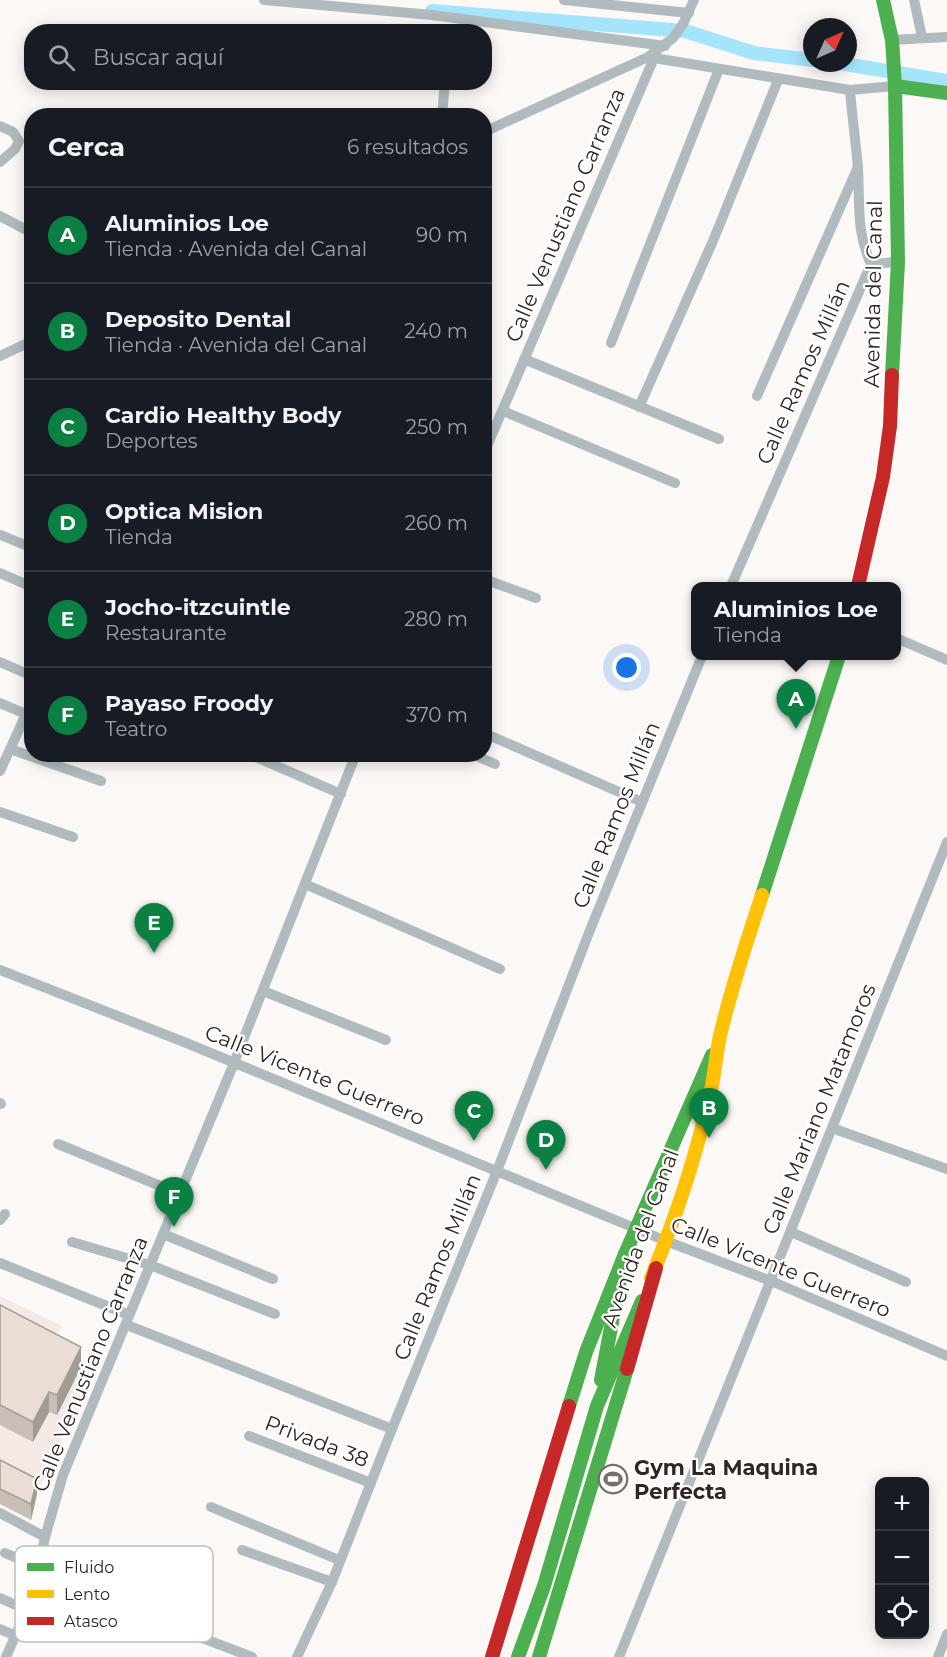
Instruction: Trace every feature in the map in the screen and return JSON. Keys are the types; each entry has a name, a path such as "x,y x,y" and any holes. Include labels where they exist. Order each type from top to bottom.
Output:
{"main road":[{"name":"Avenida del Canal","path":"859,582 883,477 890,426 898,262 892,40 883,0"},
{"path":"894,80 947,93"},
{"name":"Avenida del Canal","path":"518,1657 544,1586 596,1408 656,1268 696,1149 711,1089 720,1036 735,979 838,660"},
{"path":"492,1657 586,1352 636,1228 720,1036"},
{"path":"596,1408 625,1254"},
{"path":"538,1657 656,1268"}],"street":[{"path":"264,0 432,15 669,42"},
{"path":"564,0 689,13"},
{"path":"492,128 651,57 669,42 683,24 694,0"},
{"path":"914,0 922,38"},
{"path":"892,40 947,37"},
{"path":"651,57 778,80 850,90 894,80"},
{"name":"Calle Venustiano Carranza","path":"492,435 651,57"},
{"path":"610,343 719,69"},
{"path":"639,407 709,251 778,80"},
{"path":"442,108 444,90"},
{"path":"850,90 858,167 859,229 871,264"},
{"path":"0,126 13,132 19,141 15,149 0,162"},
{"path":"757,396 858,167"},
{"path":"0,216 24,228"},
{"name":"Calle Ramos Millán","path":"733,582 871,264 898,262"},
{"path":"0,356 24,345"},
{"path":"524,359 719,439"},
{"path":"503,411 675,483"},
{"path":"1,535 24,545"},
{"path":"0,573 24,584"},
{"path":"492,582 536,598"},
{"path":"901,640 947,660"},
{"name":"Calle Ramos Millán","path":"297,1657 332,1582 497,1171 590,930 700,660"},
{"path":"0,662 24,672"},
{"path":"0,703 24,713"},
{"path":"0,771 24,718"},
{"path":"492,736 642,802"},
{"path":"10,749 24,754"},
{"path":"48,762 101,780"},
{"path":"267,762 341,794"},
{"name":"Calle Venustiano Carranza","path":"43,1546 63,1475 234,1063 353,762"},
{"path":"490,762 495,764"},
{"path":"0,812 73,837"},
{"name":"Calle Mariano Matamoros","path":"619,1657 947,842"},
{"path":"305,884 500,969"},
{"name":"Calle Vicente Guerrero","path":"0,970 234,1063 666,1241 771,1281 947,1356"},
{"path":"263,991 386,1041"},
{"path":"832,1128 947,1169"},
{"path":"58,1144 180,1194"},
{"path":"790,1232 906,1282"},
{"path":"163,1234 273,1279"},
{"path":"72,1242 150,1265 275,1314"},
{"path":"0,1263 128,1320 392,1429"},
{"name":"Privada 38","path":"249,1436 371,1483"},
{"path":"211,1507 339,1560"},
{"path":"0,1514 45,1537"},
{"path":"242,1550 332,1582"},
{"path":"4,1553 15,1559"},
{"path":"0,1598 15,1605"},
{"path":"0,1629 15,1636"},
{"path":"938,1657 947,1634"},
{"name":"Calle Venustiano Carranza","path":"6,1657 15,1638"},
{"path":"213,1641 252,1657"}],"shaded area":[{"path":"0,1296 62,1326 53,1347 96,1368 41,1485 0,1466"}],"building":[{"path":"0,1305 81,1347 57,1395 49,1392 33,1422 0,1405"},
{"path":"0,1460 37,1479 31,1504 0,1489"}],"waterway":[{"path":"432,11 685,31 754,53 803,59"},
{"path":"857,66 947,81"}],"traffic: fast":[{"path":"883,0 892,40 895,86 898,262 892,375"},
{"path":"895,86 947,93"},
{"path":"762,895 838,660"},
{"path":"601,1380 625,1254 712,1055"},
{"path":"569,1406 586,1352 625,1254"},
{"path":"518,1657 544,1586 597,1406 642,1301"},
{"path":"539,1657 627,1369"}],"traffic: slow":[{"path":"651,1278 692,1162 711,1090 724,1018 762,895"}],"traffic: jam":[{"path":"859,582 883,477 890,426 892,375"},
{"path":"627,1369 656,1268"},
{"path":"492,1657 569,1406"}],"place":[{"name":"Aluminios Loe","path":"796,729"},
{"name":"Jocho-itzcuintle","path":"154,953"},
{"name":"Deposito Dental","path":"709,1138"},
{"name":"Cardio Healthy Body","path":"474,1141"},
{"name":"Optica Mision","path":"546,1170"},
{"name":"Payaso Froody","path":"174,1227"},
{"name":"Gym La Maquina Perfecta","path":"613,1479"}]}
